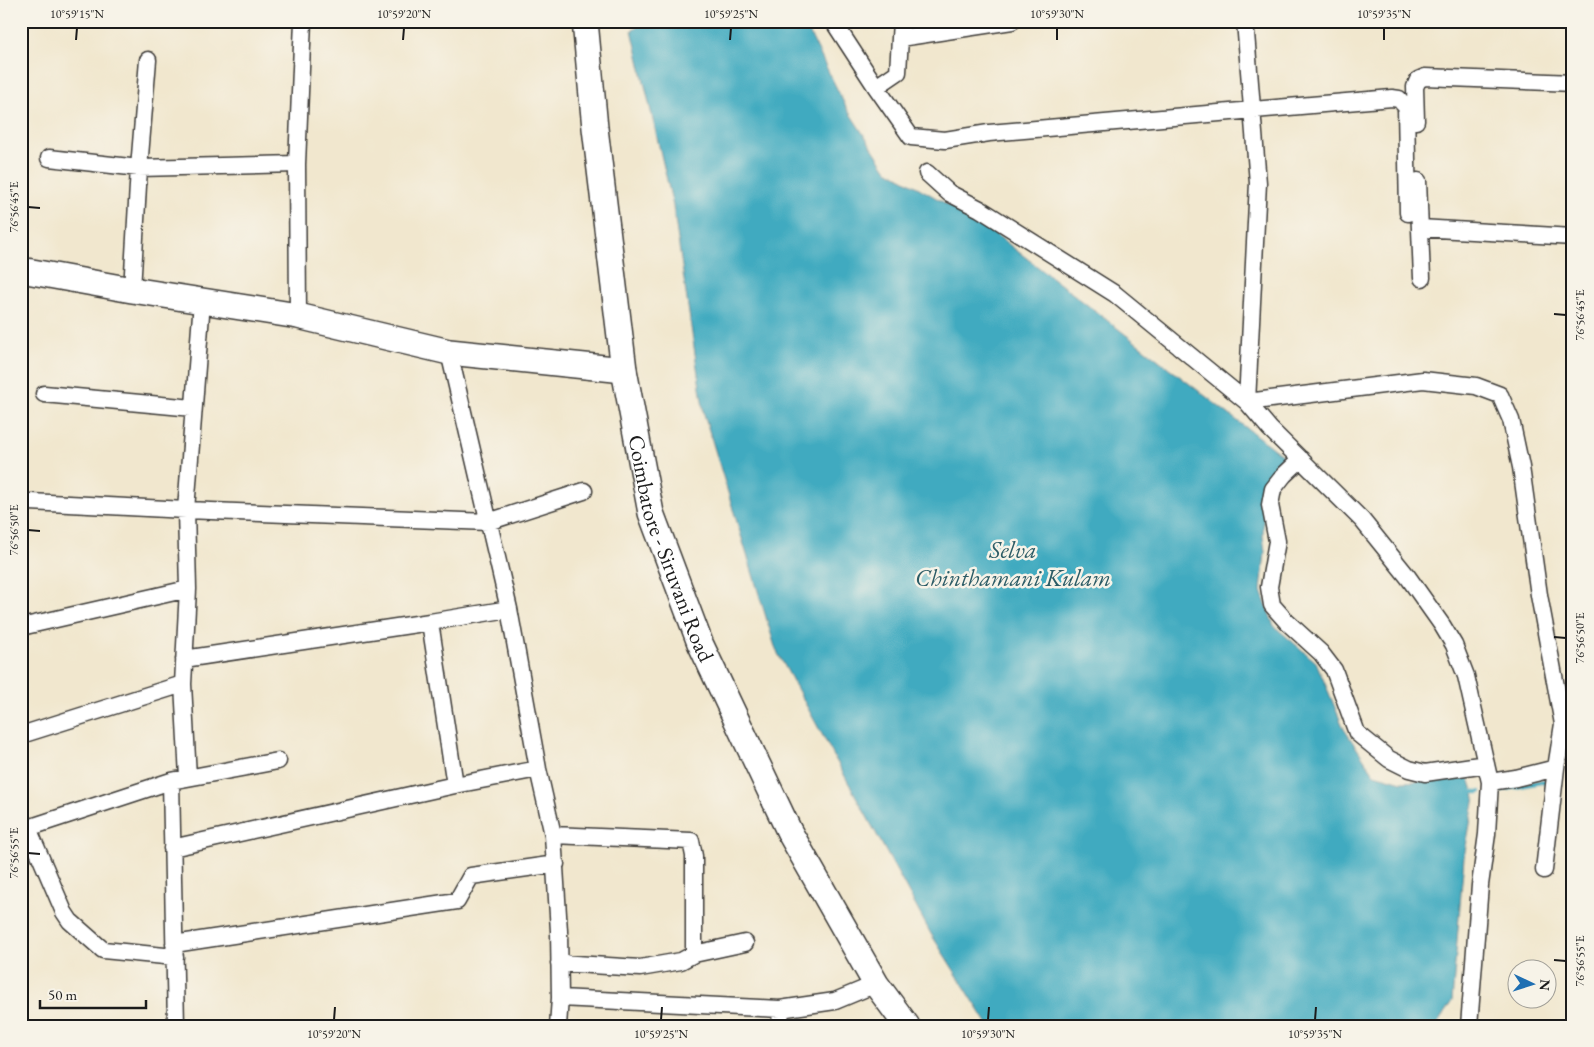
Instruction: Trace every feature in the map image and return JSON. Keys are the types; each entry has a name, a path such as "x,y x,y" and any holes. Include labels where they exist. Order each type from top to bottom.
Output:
{"main road":[{"name":"Coimbatore - Siruvani Road","path":"585,21 595,128 624,370 651,513 700,643 790,833 876,984 907,1026"},
{"path":"21,270 202,302 298,316 449,352 624,370"}],"street":[{"path":"298,316 297,164 303,21"},
{"path":"833,21 911,137 945,140 988,132 1392,98 1399,99 1406,107 1408,213"},
{"path":"876,87 898,72 900,21"},
{"path":"900,38 1012,21"},
{"path":"1245,21 1258,184 1246,402"},
{"path":"132,290 148,60"},
{"path":"1422,278 1415,87 1418,80 1425,77 1573,83"},
{"path":"49,158 139,168 297,164"},
{"path":"927,173 949,193 980,209 1115,294 1246,402 1270,429 1362,520 1408,577 1442,624 1454,645 1466,676 1490,782 1469,1026"},
{"path":"1420,228 1573,237"},
{"path":"188,777 183,684 188,589 186,510 202,302"},
{"path":"449,352 509,609 538,768 553,835 556,864 560,998 558,1026"},
{"path":"1246,402 1423,380 1476,386 1500,396 1511,420 1521,466 1539,595 1563,724 1544,870"},
{"path":"44,394 193,408"},
{"path":"1301,459 1284,475 1273,489 1270,505 1277,541 1269,587 1272,605 1287,622 1326,658 1334,670 1357,733 1389,759 1409,769 1425,773 1486,764"},
{"path":"30,502 488,522 584,492"},
{"path":"21,627 188,589"},
{"path":"184,659 509,609"},
{"path":"430,622 455,785"},
{"path":"21,735 183,684"},
{"path":"278,761 188,777 24,828 64,912 70,921 103,950 175,950 457,901 471,876 556,864"},
{"path":"172,848 538,768"},
{"path":"1490,782 1556,768"},
{"path":"171,782 176,1026"},
{"path":"553,835 691,841 694,864 694,954"},
{"path":"559,963 640,968 681,961 694,954 746,943"},
{"path":"560,998 780,1009 835,1001 876,984"},
{"path":"780,1009 781,1026"}],"water":[{"name":"Selva Chinthamani Kulam","path":"644,21 763,21 807,28 847,109 886,169 985,226 1283,456 1264,491 1263,536 1265,552 1261,591 1274,626 1316,662 1344,729 1374,774 1402,782 1469,778 1475,797 1464,857 1452,1001 1436,1026 989,1026 931,934 776,650 704,414 673,206 632,30"}],"waterway":[{"path":"1501,790 1545,781"},
{"path":"1467,792 1480,792"}]}
